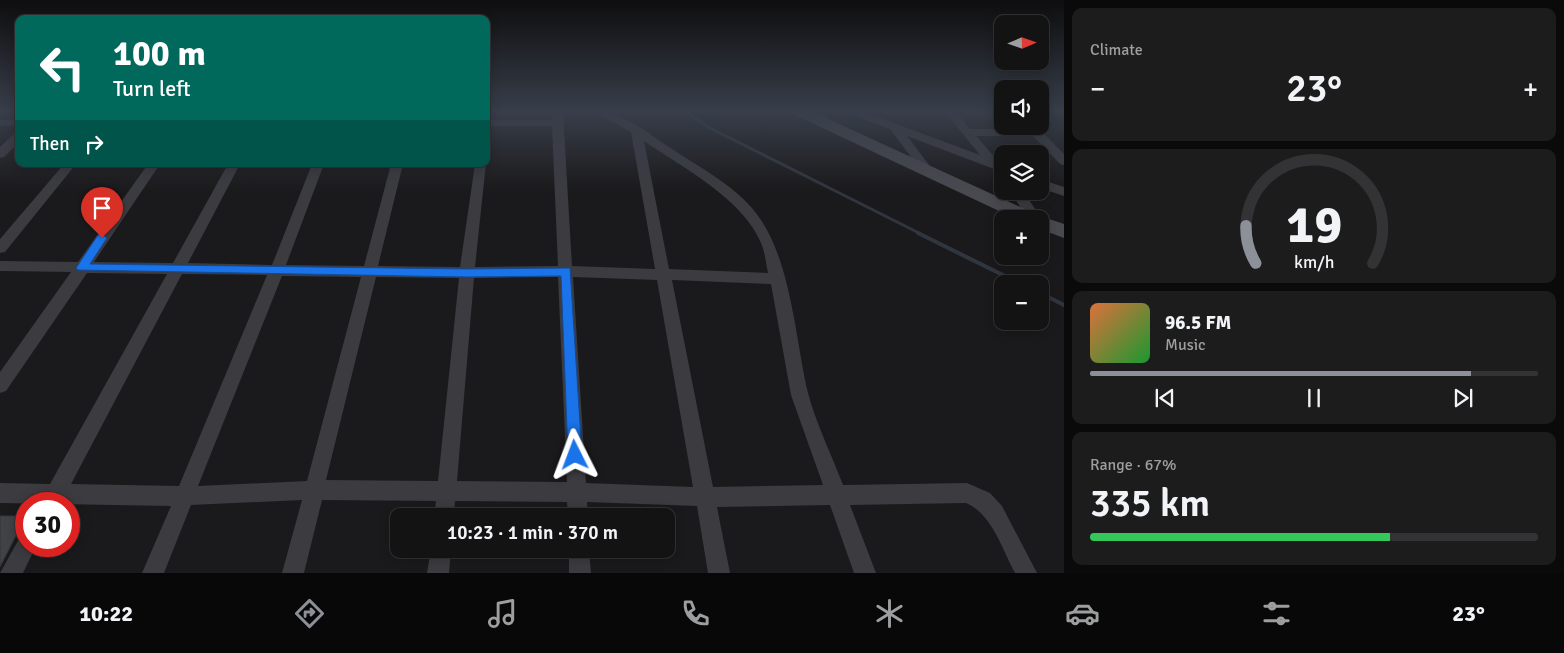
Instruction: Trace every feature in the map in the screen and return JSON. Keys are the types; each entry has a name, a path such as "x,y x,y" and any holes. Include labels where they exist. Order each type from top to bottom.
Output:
{"street":[{"path":"0,154 14,139"},
{"path":"558,139 578,508"},
{"path":"638,139 719,573"},
{"path":"649,139 724,190 751,215 768,243 800,395 865,573"},
{"path":"864,139 1014,210"},
{"path":"903,139 927,170"},
{"path":"924,139 994,167"},
{"path":"973,139 994,162"},
{"path":"1042,139 1064,161"},
{"path":"0,248 68,167"},
{"path":"0,386 152,167"},
{"path":"57,492 232,167"},
{"path":"153,573 277,270 317,167"},
{"path":"293,573 396,167"},
{"path":"445,508 467,273 480,167"},
{"path":"1049,186 1064,192"},
{"path":"1049,225 1064,231"},
{"path":"0,266 467,273 566,271 777,279"},
{"path":"80,498 314,490 577,492 704,497 967,493 983,500 995,513 1026,573"},
{"path":"0,493 15,495"},
{"path":"11,573 20,557"},
{"path":"438,573 440,558"},
{"path":"579,558 580,573"}],"building":[{"path":"0,516 15,516 15,538 0,567"}],"waterway":[{"path":"731,139 921,234"},
{"path":"918,233 1003,275"},
{"path":"1049,298 1064,305"}],"route":[{"path":"102,238 82,268 467,273 566,271 575,455"}]}
